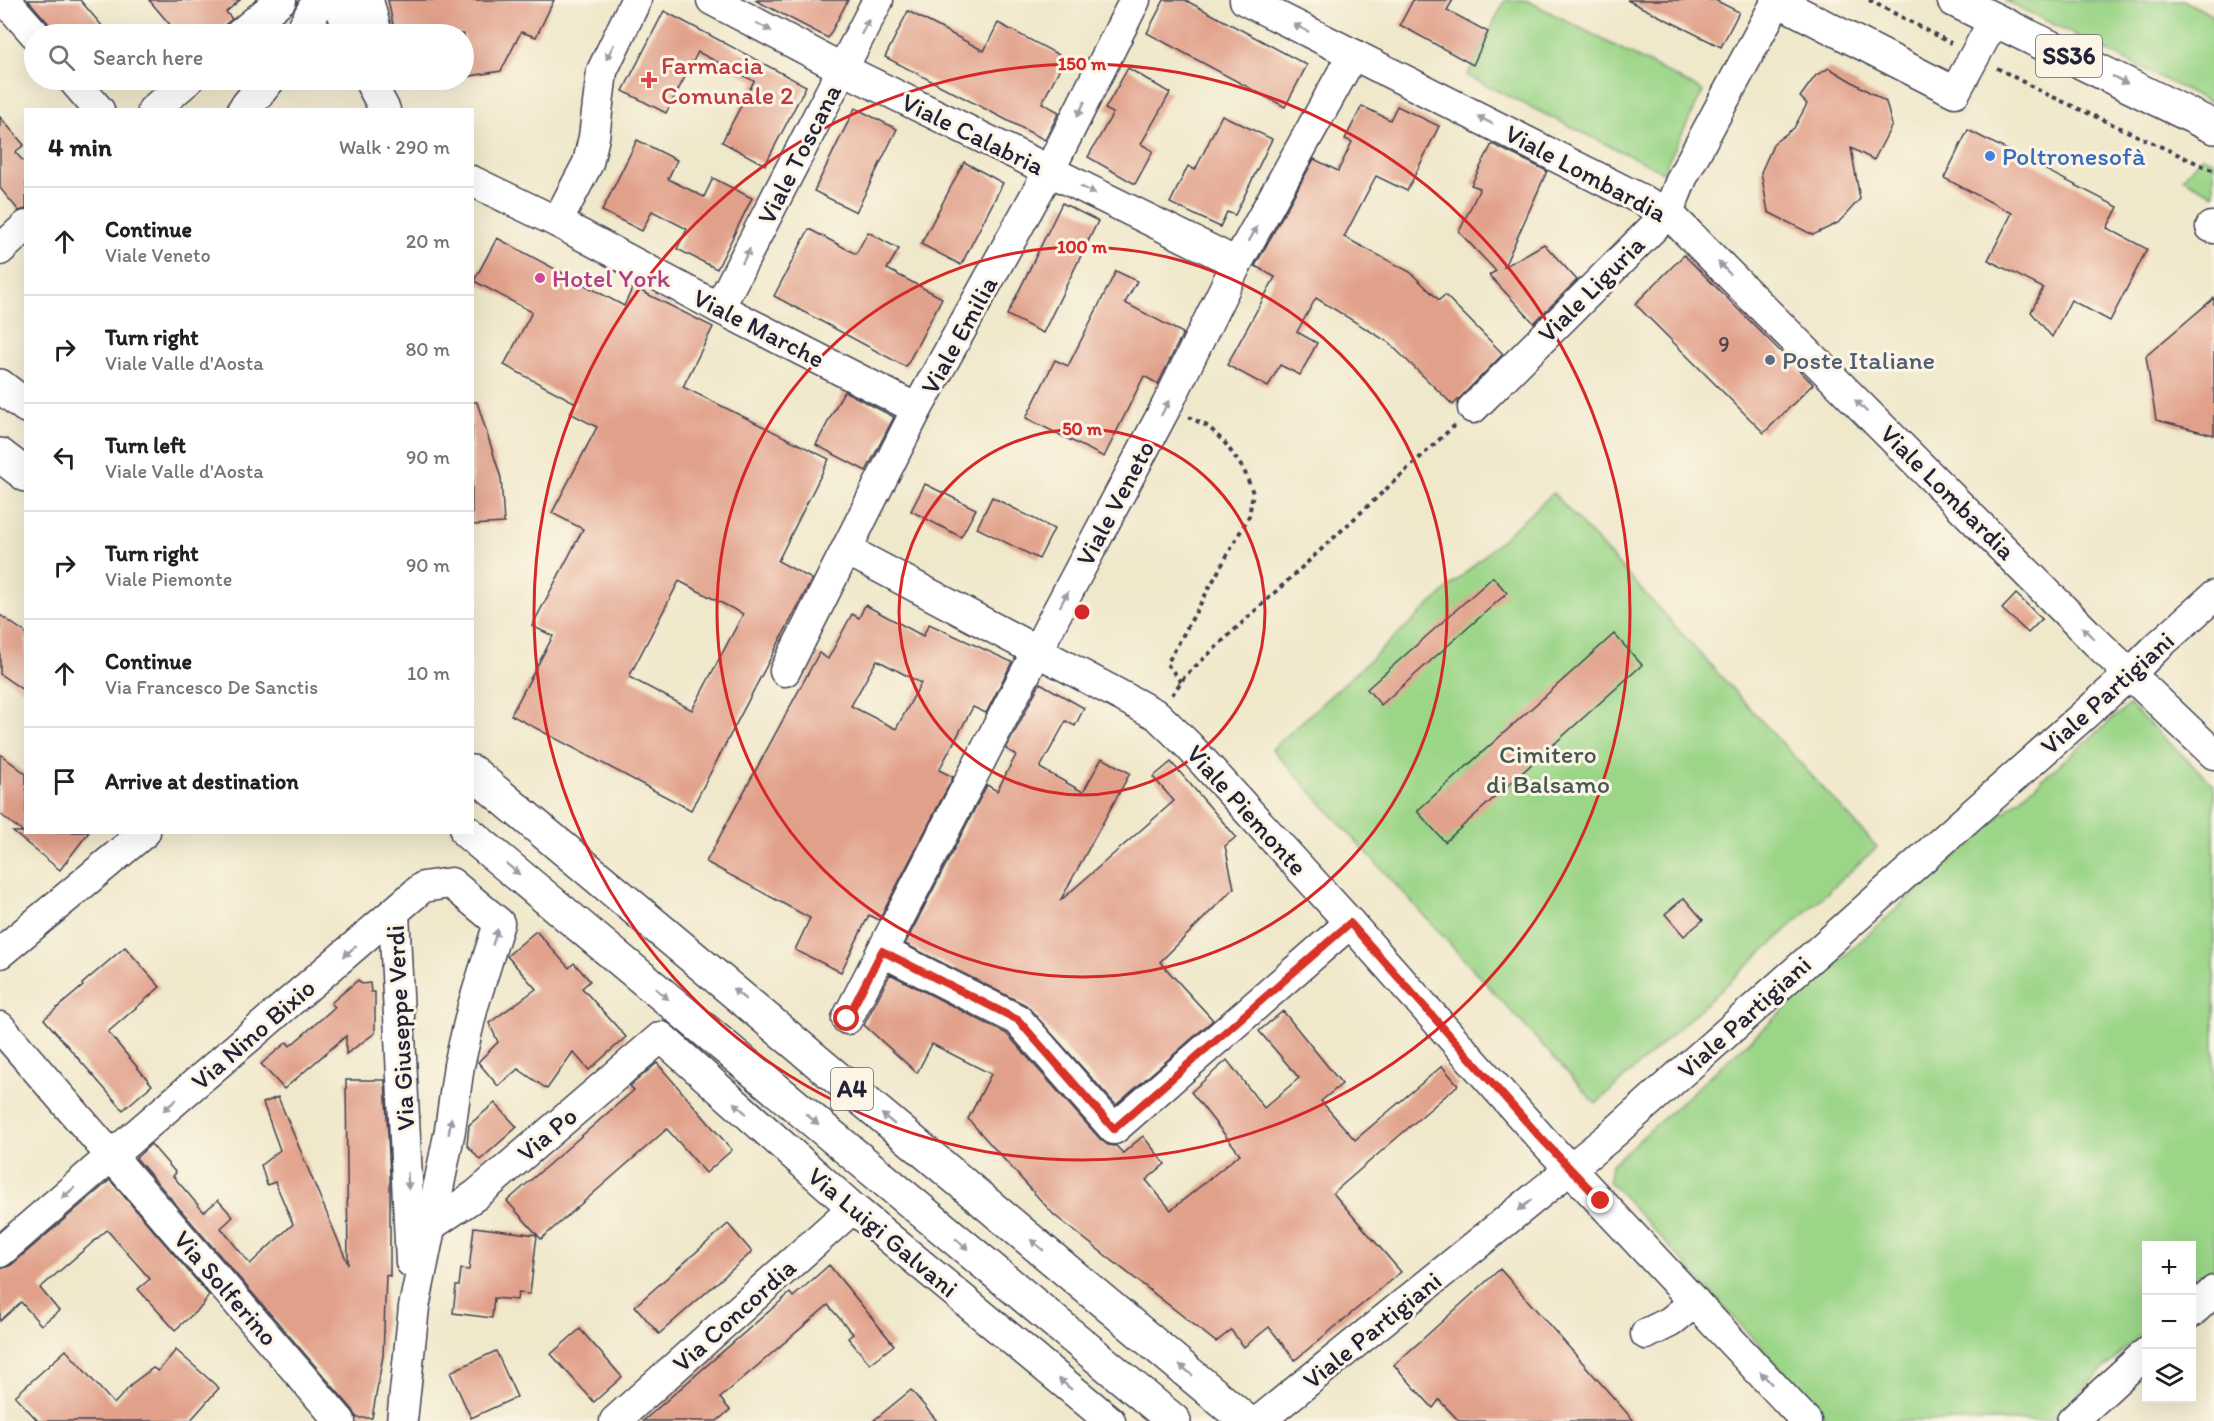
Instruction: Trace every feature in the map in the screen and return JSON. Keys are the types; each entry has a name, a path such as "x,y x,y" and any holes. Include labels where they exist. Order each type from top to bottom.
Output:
{"main road":[{"path":"306,24 319,0"},
{"name":"SS36","path":"1954,0 2214,127"},
{"path":"246,108 260,90"},
{"path":"0,386 24,404"},
{"path":"0,454 24,473"},
{"name":"A4","path":"474,774 1246,1417"},
{"name":"A4","path":"469,834 1174,1421"}],"street":[{"path":"6,0 26,24"},
{"path":"252,24 281,0"},
{"path":"338,0 346,24"},
{"path":"368,0 374,24"},
{"path":"557,222 588,163 594,137 602,71 636,0"},
{"name":"Viale Calabria","path":"712,0 843,69 1237,263"},
{"name":"Viale Toscana","path":"720,308 878,0"},
{"name":"Viale Emilia","path":"785,671 917,409 1049,171 1135,0"},
{"name":"Viale Lombardia","path":"1245,0 1668,213 2129,675 2214,754"},
{"path":"1776,1 1955,92 1994,20"},
{"name":"Viale Liguria","path":"1473,408 1668,213 1682,178 1776,1"},
{"name":"Viale Veneto","path":"847,1019 1167,405 1237,263 1353,54"},
{"path":"82,90 97,108"},
{"path":"155,108 176,90"},
{"path":"374,90 384,108"},
{"path":"389,90 393,108"},
{"name":"Viale Marche","path":"474,182 557,222 917,409"},
{"path":"0,250 24,228"},
{"name":"Viale Piemonte","path":"847,550 1157,715 1188,745 1570,1168 1806,1421"},
{"name":"Viale Partigiani","path":"1246,1417 1607,1139 2129,675 2214,596"},
{"path":"0,952 143,834"},
{"name":"Via Giuseppe Verdi","path":"402,1421 414,1307 450,1130 459,1065 473,1006 499,923 451,883 423,887 394,913 414,1307"},
{"name":"Via Nino Bixio","path":"0,1252 394,913"},
{"path":"882,951 1018,1020 1114,1129 1350,923"},
{"name":"Via Solferino","path":"0,1027 340,1421"},
{"name":"Via Po","path":"430,1226 476,1195 661,1037"},
{"name":"Via Luigi Galvani","path":"661,1037 853,1208 1110,1421"},
{"path":"443,1163 455,1184 470,1187 492,1181"},
{"name":"Via Concordia","path":"615,1421 853,1208"},
{"path":"2196,1308 2214,1291"},
{"path":"1646,1334 1670,1322 1695,1302"},
{"path":"2073,1421 2142,1357"}],"path":[{"path":"1869,0 2042,92 2214,171"},
{"path":"1167,405 1209,427 1225,443 1244,470 1253,493 1249,516 1167,664 1181,682"},
{"path":"1157,715 1181,682 1473,408"}],"green space":[{"path":"1505,0 1526,0 1703,91 1663,172 1467,76"},
{"path":"2004,0 2183,0 2214,16 2214,104"},
{"path":"2202,156 2214,161 2214,195 2183,178"},
{"name":"Cimitero di Balsamo","path":"1553,493 1877,847 1596,1104 1272,749"},
{"path":"2129,705 2214,785 2214,1266 2196,1283 2196,1241 2142,1241 2142,1333 2049,1421 1829,1421 1609,1181 1611,1165 2009,808"}],"building":[{"path":"28,0 80,0 100,24 49,24"},
{"path":"149,0 240,0 226,12 232,19 226,24 169,24"},
{"path":"388,0 554,0 536,37 521,32 501,71 474,75 474,24 393,24"},
{"path":"755,0 848,0 828,38"},
{"path":"1164,0 1185,0 1307,65 1285,107 1147,33"},
{"path":"1413,0 1453,0 1447,10 1488,32 1473,65 1400,25"},
{"path":"1627,0 1715,0 1739,12 1721,47"},
{"path":"664,11 806,86 765,165 722,142 754,81 698,52 666,113 623,91"},
{"path":"908,11 984,51 998,23 1065,58 1042,103 1059,112 1045,140 885,57"},
{"path":"1128,68 1170,93 1141,144 1153,151 1135,184 1088,157 1113,113 1105,109"},
{"path":"1829,68 1886,102 1892,125 1874,160 1851,148 1860,199 1838,223 1813,235 1768,212 1761,172 1774,143 1794,128 1807,104 1800,97 1816,75"},
{"path":"1362,106 1390,120 1397,106 1439,126 1407,191 1376,176 1344,237 1410,272 1439,300 1445,295 1503,354 1453,405 1388,342 1316,298 1297,332 1317,343 1300,375 1280,365 1268,387 1227,365 1275,277 1255,266 1314,159 1338,171 1352,142 1345,139"},
{"path":"855,108 897,129 856,212 814,191"},
{"path":"1222,115 1272,139 1235,215 1227,212 1220,227 1170,203 1188,166 1195,170"},
{"path":"0,117 24,145 15,152 24,162 24,210 19,211 0,188"},
{"path":"1968,130 2118,207 2107,228 2147,249 2110,321 2071,300 2052,337 2031,312 2043,288 1988,260 2012,213 1944,178"},
{"path":"637,140 677,160 668,179 704,197 713,178 752,198 717,269 677,249 687,229 652,211 642,231 602,211"},
{"path":"1492,144 1547,171 1504,267 1544,244 1577,280 1534,323 1489,275 1496,271 1459,232 1480,188 1471,185"},
{"path":"964,162 1003,183 961,265 921,244"},
{"path":"1062,203 1098,221 1043,333 1007,315"},
{"path":"809,229 856,254 868,232 899,249 887,269 942,298 906,367 774,296"},
{"path":"497,238 624,306 633,287 713,327 683,387 829,459 778,561 812,579 691,810 511,715 553,636 532,626 583,529 552,513 597,427 570,413 576,403 504,365 532,312 474,281","holes":["679,581 743,614 692,710 629,677"]},
{"path":"1684,255 1813,384 1764,433 1635,304"},
{"path":"1116,271 1137,281 1125,303 1183,333 1158,384 1144,376 1104,457 1026,418 1055,360 1068,366"},
{"path":"2214,298 2214,435 2156,420 2146,356"},
{"path":"844,391 894,417 866,471 816,445"},
{"path":"474,402 477,402 501,478 504,523 474,525"},
{"path":"925,484 976,509 961,537 911,511"},
{"path":"992,497 1054,529 1039,559 977,528"},
{"path":"1493,577 1507,593 1381,705 1367,689"},
{"path":"2016,594 2042,619 2028,633 2002,609"},
{"path":"865,605 923,636 929,624 1012,662 986,713 973,707 939,770 953,777 879,920 869,915 841,972 795,950 810,918 706,862 819,653 828,659 852,614 859,618","holes":["877,660 921,683 896,729 851,706"]},
{"path":"0,615 24,632 24,691 0,674"},
{"path":"1614,634 1642,665 1445,842 1417,811"},
{"path":"1040,683 1084,708 1075,726 1066,721 1040,768 1083,792 1102,758 1130,773 1060,901 1174,801 1153,777 1171,762 1236,837 1225,846 1234,888 1160,962 1213,1020 1116,1105 1026,1005 905,944 987,785 997,791 1016,755 1006,749"},
{"path":"0,754 24,772 24,834 87,834 60,870 13,832 23,832 0,814"},
{"path":"1684,898 1703,920 1684,936 1665,914"},
{"path":"536,931 569,968 574,963 590,981 582,988 626,1037 589,1070 573,1052 547,1089 518,1069 498,1086 478,1062 498,1042 489,1023 536,989 507,956"},
{"path":"125,947 160,987 108,1032 152,1085 123,1110 44,1019"},
{"path":"890,974 1007,1034 1101,1140 1108,1145 1116,1146 1123,1153 1143,1136 1165,1164 1146,1180 1171,1210 1240,1154 1191,1092 1227,1060 1264,1108 1299,1078 1259,1031 1283,1011 1342,1084 1321,1101 1355,1140 1442,1066 1458,1085 1333,1193 1401,1272 1295,1360 1269,1327 1244,1347 1231,1330 1216,1342 1054,1215 968,1119 991,1074 932,1044 917,1073 864,1025"},
{"path":"358,980 362,984 370,983 371,992 375,992 375,1033 346,1054 346,1036 284,1089 261,1064 287,1042 290,1046 335,1007 331,1003"},
{"path":"657,1063 732,1150 706,1173 667,1129 541,1239 507,1201 634,1090 630,1086"},
{"path":"346,1080 385,1080 390,1175 390,1276 386,1275 383,1356 372,1418 357,1418 353,1410 136,1158 151,1144 176,1173 173,1176 204,1212 218,1200 233,1217 221,1228 250,1264 293,1224 275,1182 267,1185 261,1165 280,1150 263,1103 278,1097 348,1264"},
{"path":"495,1103 517,1127 480,1160 467,1145 469,1125"},
{"path":"110,1180 209,1295 202,1306 175,1330 138,1289 150,1279 107,1230 40,1288 59,1311 41,1325 21,1302 0,1321 0,1269 11,1265"},
{"path":"728,1224 752,1252 659,1334 635,1306"},
{"path":"474,1227 537,1235 530,1294 518,1293 517,1300 494,1298 492,1318 453,1313 456,1286 459,1286 461,1269 469,1270"},
{"path":"829,1265 894,1345 870,1364 848,1338 853,1334 828,1305 720,1398 730,1410 717,1421 643,1421 790,1293 793,1297"},
{"path":"1500,1269 1634,1421 1459,1421 1439,1400 1433,1408 1394,1365"},
{"path":"580,1329 622,1377 594,1402 551,1354"},
{"path":"66,1350 114,1404 134,1382 153,1368 158,1371 176,1350 219,1388 190,1421 38,1421 15,1396"},
{"path":"496,1351 517,1397 471,1418 450,1372"},
{"path":"911,1390 937,1421 873,1421"}],"tunnel":[{"path":"0,407 24,379"}],"place":[{"name":"Farmacia Comunale 2","path":"649,80"},
{"name":"Poltronesofà","path":"1990,156"},
{"name":"Hotel York","path":"540,278"},
{"name":"Poste Italiane","path":"1770,360"}],"route":[{"path":"847,1019 882,951 1018,1020 1114,1129 1350,923 1540,1137 1601,1201"}]}
